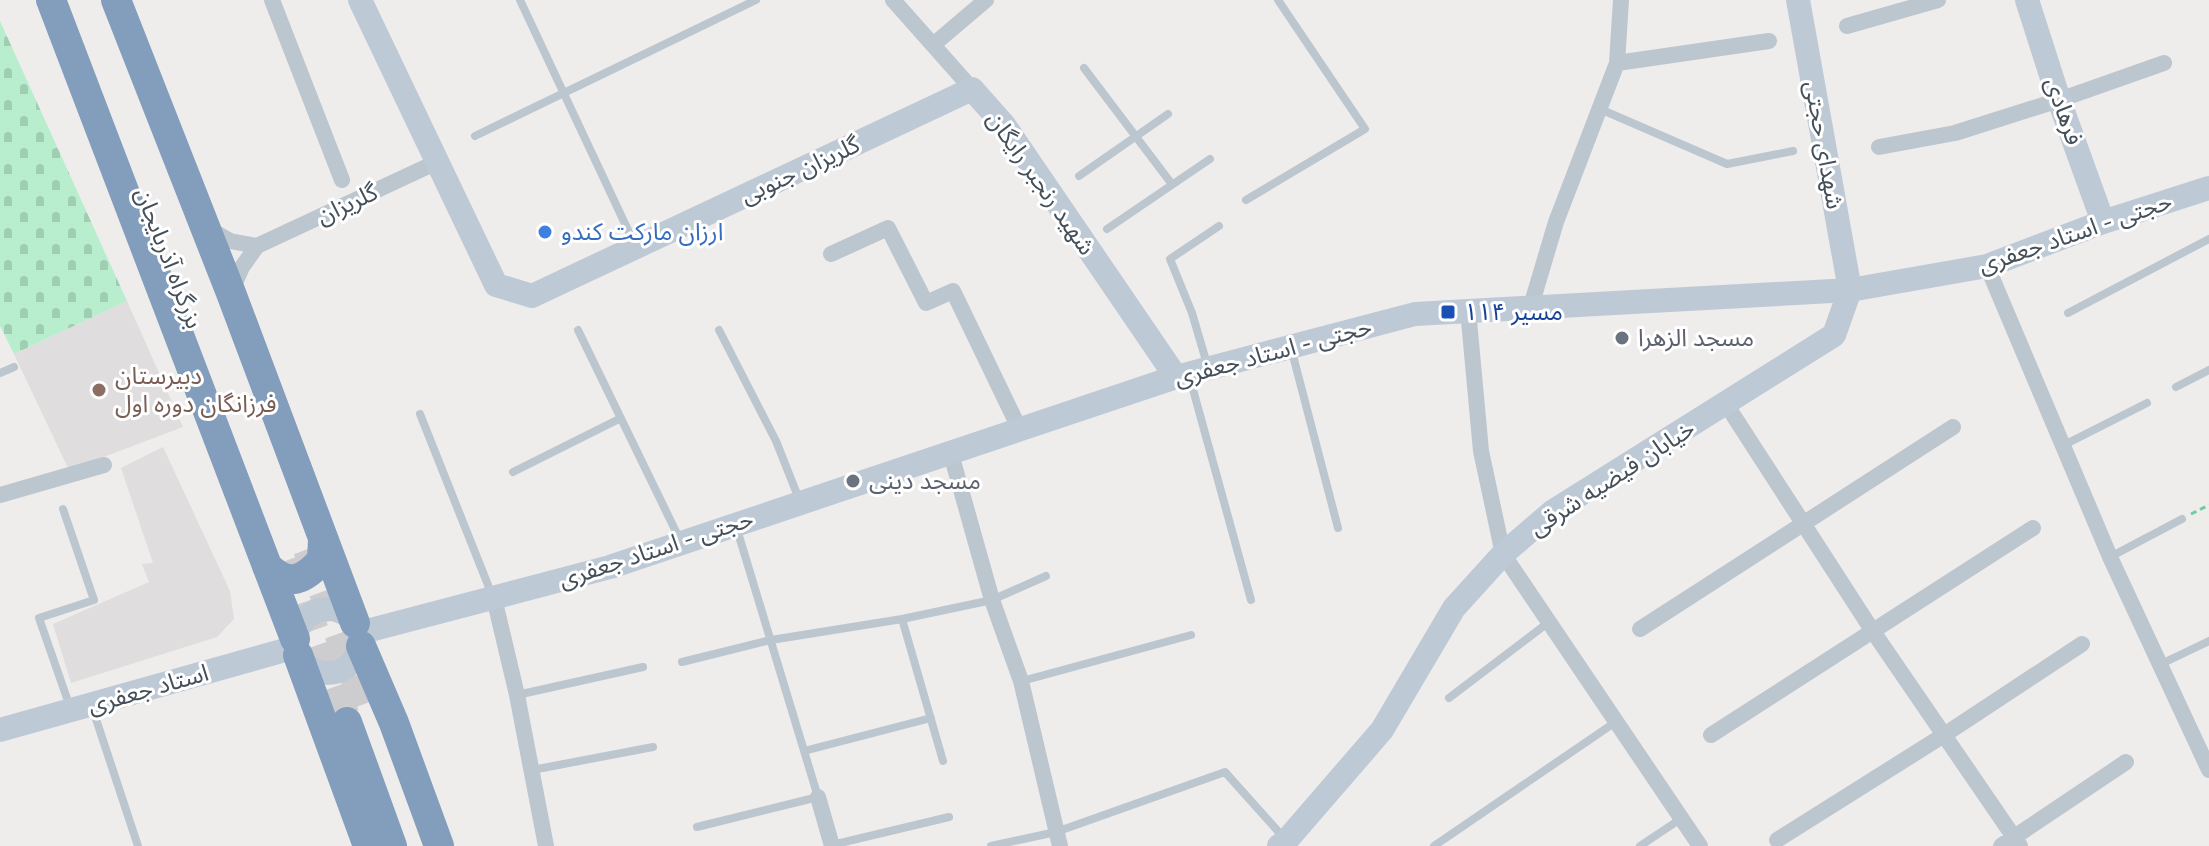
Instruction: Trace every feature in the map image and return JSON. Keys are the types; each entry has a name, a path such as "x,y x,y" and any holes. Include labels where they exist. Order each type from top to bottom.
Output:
{"highway":[{"path":"51,0 297,554 358,634 368,846"},
{"name":"بزرگراه آذربایجان","path":"70,0 245,456 297,554"},
{"name":"بزرگراه آذربایجان","path":"99,0 297,554"},
{"path":"116,0 231,293 297,554 296,647 360,726 439,846"},
{"path":"360,726 392,846"},
{"path":"360,726 418,846"}],"street":[{"path":"272,0 342,180"},
{"path":"360,0 437,162"},
{"name":"شهید رنجبر رایگان","path":"893,0 1004,125 1191,373"},
{"path":"933,45 986,0"},
{"path":"1531,306 1556,222 1617,63 1621,0"},
{"name":"شهدای حجتی","path":"1798,0 1850,290"},
{"path":"1847,26 1938,0"},
{"name":"فرهادی","path":"2027,0 2103,222"},
{"path":"1617,63 1769,41"},
{"path":"1879,147 1955,133 2164,63"},
{"name":"گلریزان جنوبی","path":"437,162 496,285 532,296 972,89"},
{"name":"گلریزان","path":"257,246 437,162"},
{"name":"حجتی - استاد جعفری","path":"358,634 610,567 1191,373 1415,314 1850,290 1987,266 2103,222 2209,188"},
{"path":"205,226 230,241 257,246 242,267 231,293"},
{"path":"831,254 888,228 926,303 953,291 1020,430"},
{"path":"1987,266 2110,557 2209,770"},
{"name":"خیابان فیضیه شرقی","path":"1285,844 1382,730 1454,608 1503,554 1552,512 1834,335 1850,290"},
{"path":"1468,310 1481,451 1503,554 1700,846"},
{"path":"1726,404 2012,843 2126,762"},
{"path":"1640,629 1953,427"},
{"path":"951,454 992,600 1021,681 1058,839"},
{"path":"0,495 104,465"},
{"path":"1711,735 2033,528"},
{"path":"494,598 517,695 546,846"},
{"path":"320,610 339,611 358,634 355,659 345,669 332,674 306,666 296,647 303,621 320,610"},
{"path":"1777,840 2082,644"},
{"name":"استاد جعفری","path":"0,730 296,647"},
{"path":"818,797 832,846"}],"lane":[{"path":"520,0 636,247"},
{"path":"475,136 756,0"},
{"path":"1246,200 1365,129 1278,0"},
{"path":"1084,68 1171,183"},
{"path":"1599,109 1727,164 1793,151"},
{"path":"1079,176 1168,114"},
{"path":"1107,229 1210,159"},
{"path":"1219,226 1170,259 1192,313 1191,373 1251,600"},
{"path":"2068,313 2209,239"},
{"path":"578,330 681,543"},
{"path":"719,330 776,441 801,503"},
{"path":"1291,347 1338,528"},
{"path":"0,373 14,367"},
{"path":"2176,387 2209,370"},
{"path":"2062,446 2147,403"},
{"path":"420,414 494,598"},
{"path":"513,472 621,418"},
{"path":"63,509 94,600 39,618 138,846"},
{"path":"2110,557 2182,519"},
{"path":"697,827 818,797 736,525"},
{"path":"682,662 771,640 902,619 992,600 1046,576"},
{"path":"902,619 943,761"},
{"path":"1449,698 1549,622"},
{"path":"1021,681 1191,635"},
{"path":"2161,664 2209,641"},
{"path":"517,695 643,667"},
{"path":"804,751 931,718"},
{"path":"1434,846 1617,721"},
{"path":"532,770 653,747"},
{"path":"991,846 1058,839 1225,772 1285,844"},
{"path":"832,846 949,817"},
{"path":"1640,846 1682,818"}],"path":[{"path":"2182,519 2209,505"}],"shaded area":[{"name":"دبیرستان فرزانگان دوره اول","path":"127,301 183,427 69,470 14,354"},
{"path":"163,447 230,591 234,619 217,637 71,683 53,624 149,582 142,564 153,563 121,468"}],"green space":[{"path":"0,21 127,301 14,354 0,326"}],"tunnel":[{"path":"308,549 369,714"},
{"path":"288,560 347,722"}],"place":[{"name":"ارزان مارکت کندو","path":"545,232"},
{"name":"مسیر ۱۱۴","path":"1448,312"},
{"name":"مسجد الزهرا","path":"1622,338"},
{"name":"دبیرستان فرزانگان دوره اول","path":"99,390"},
{"name":"مسجد دینی","path":"853,481"}]}
